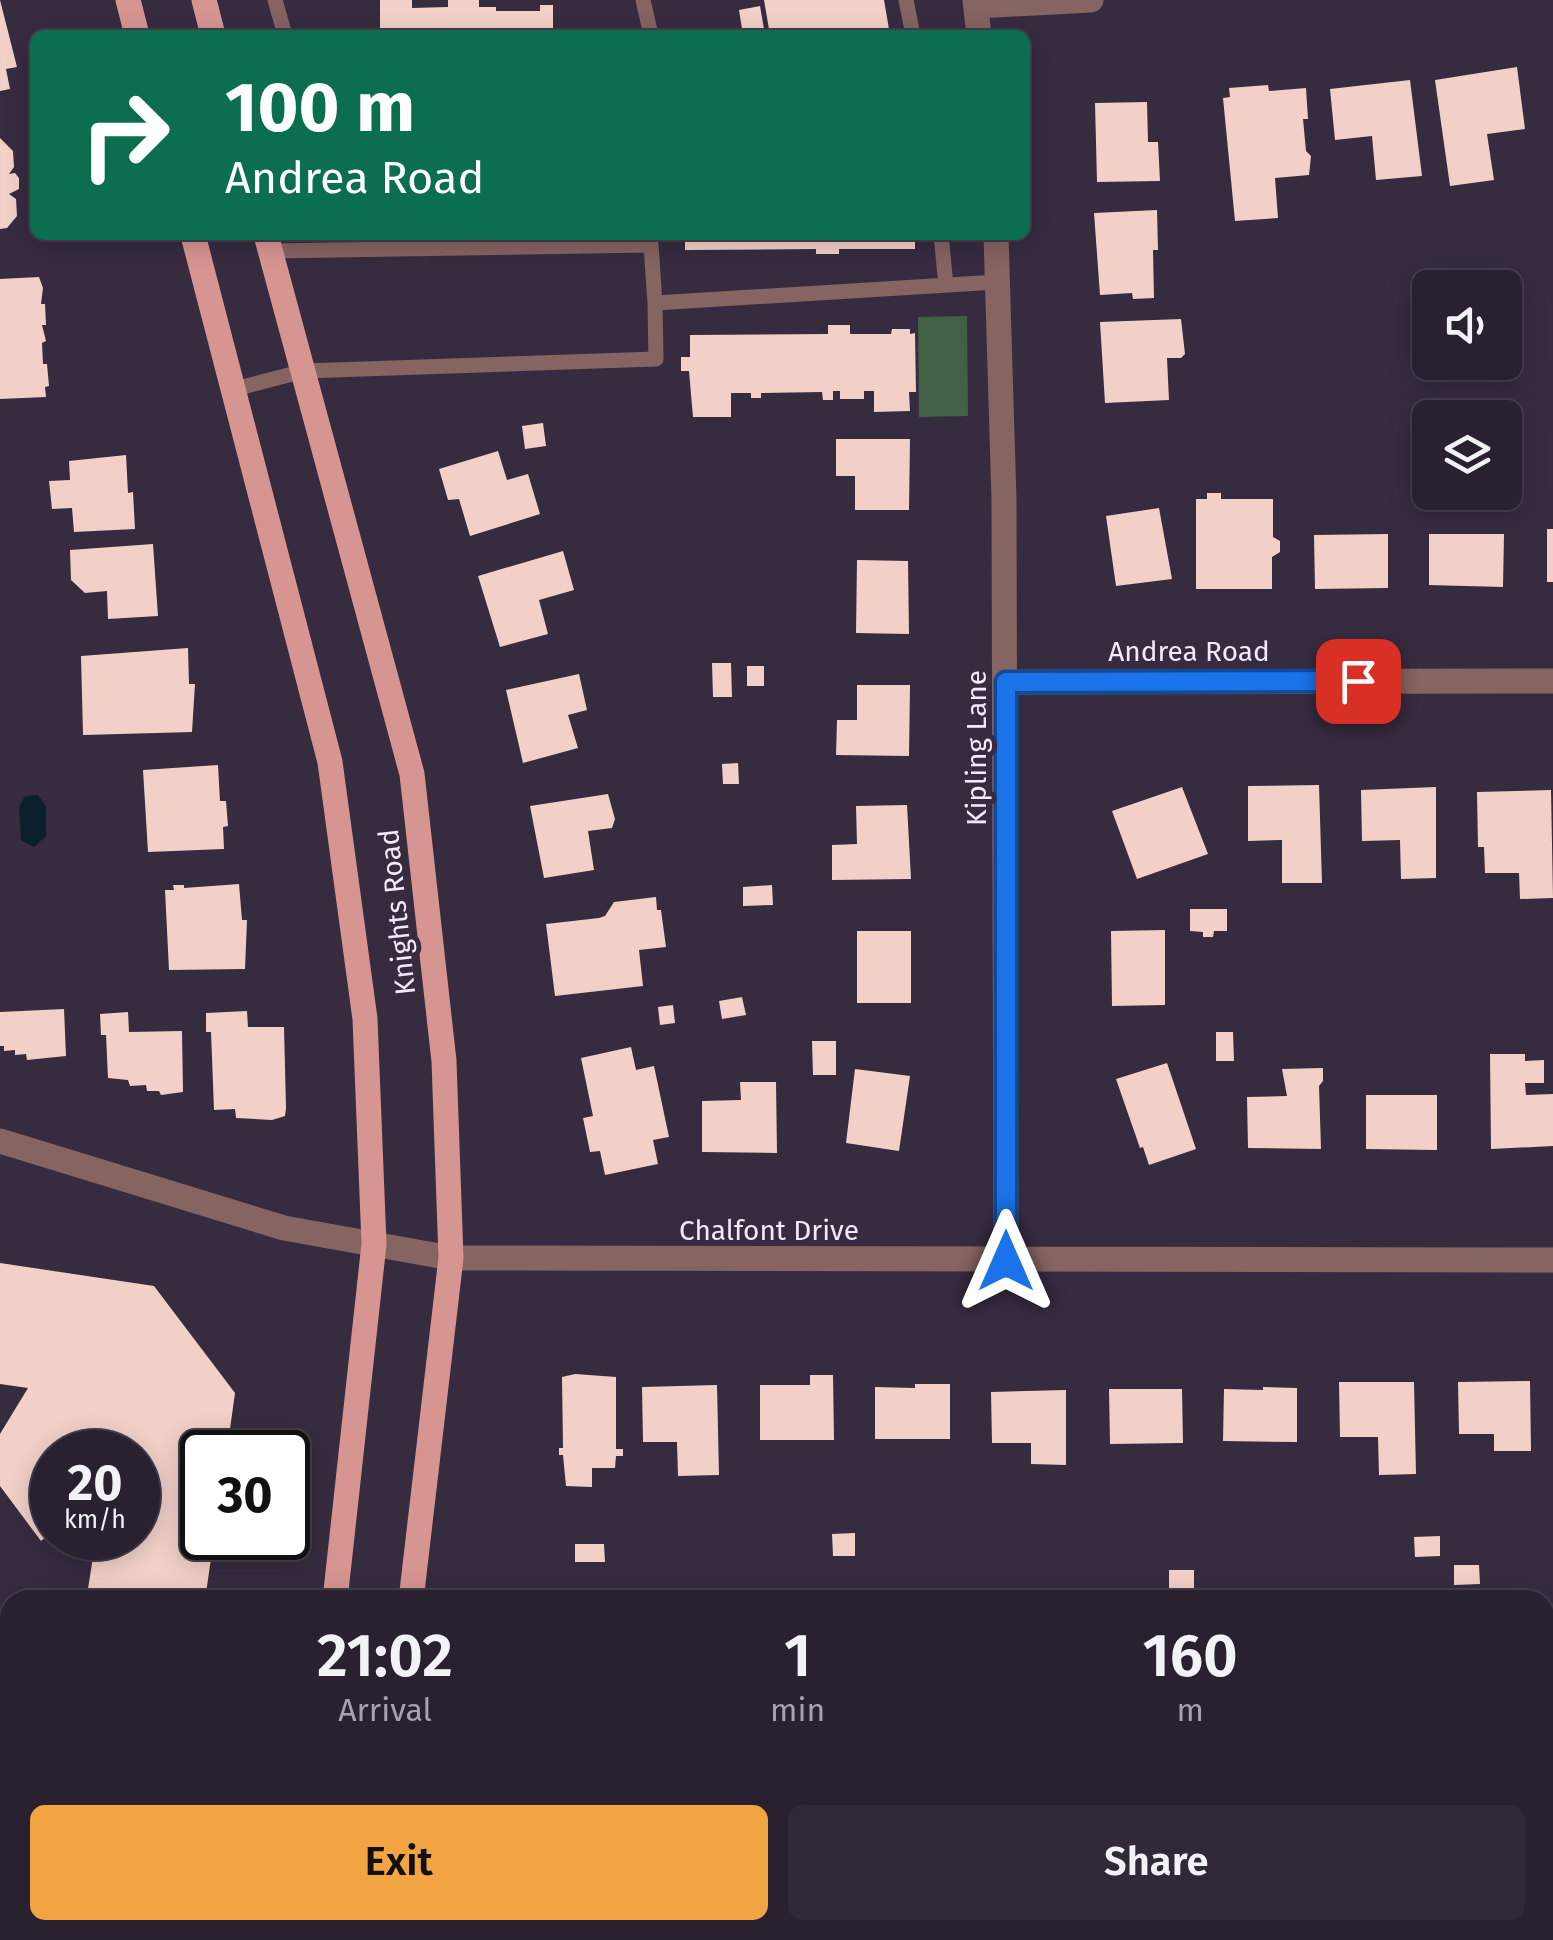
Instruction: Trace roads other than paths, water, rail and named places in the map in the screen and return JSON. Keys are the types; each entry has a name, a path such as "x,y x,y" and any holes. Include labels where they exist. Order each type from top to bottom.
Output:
{"main road":[{"path":"128,0 137,30"},
{"path":"204,0 212,30"},
{"name":"Knights Road","path":"194,240 330,762 366,1019 374,1244 336,1590"},
{"name":"Knights Road","path":"268,243 412,774 444,1061 451,1258 412,1590"}],"street":[{"path":"979,30 976,3 1092,0"},
{"name":"Kipling Lane","path":"996,240 1006,682 1006,1261"},
{"name":"Andrea Road","path":"1006,682 1553,681"},
{"name":"Chalfont Drive","path":"0,1141 284,1228 451,1258 1553,1260"}],"lane":[{"path":"275,0 283,30"},
{"path":"643,0 650,30"},
{"path":"906,0 912,30"},
{"path":"235,389 304,371 656,359 652,240 268,243"},
{"path":"941,240 946,286"},
{"path":"655,303 997,282"}],"water":[{"path":"38,795 46,806 46,836 34,847 21,840 19,807 25,796"}]}
